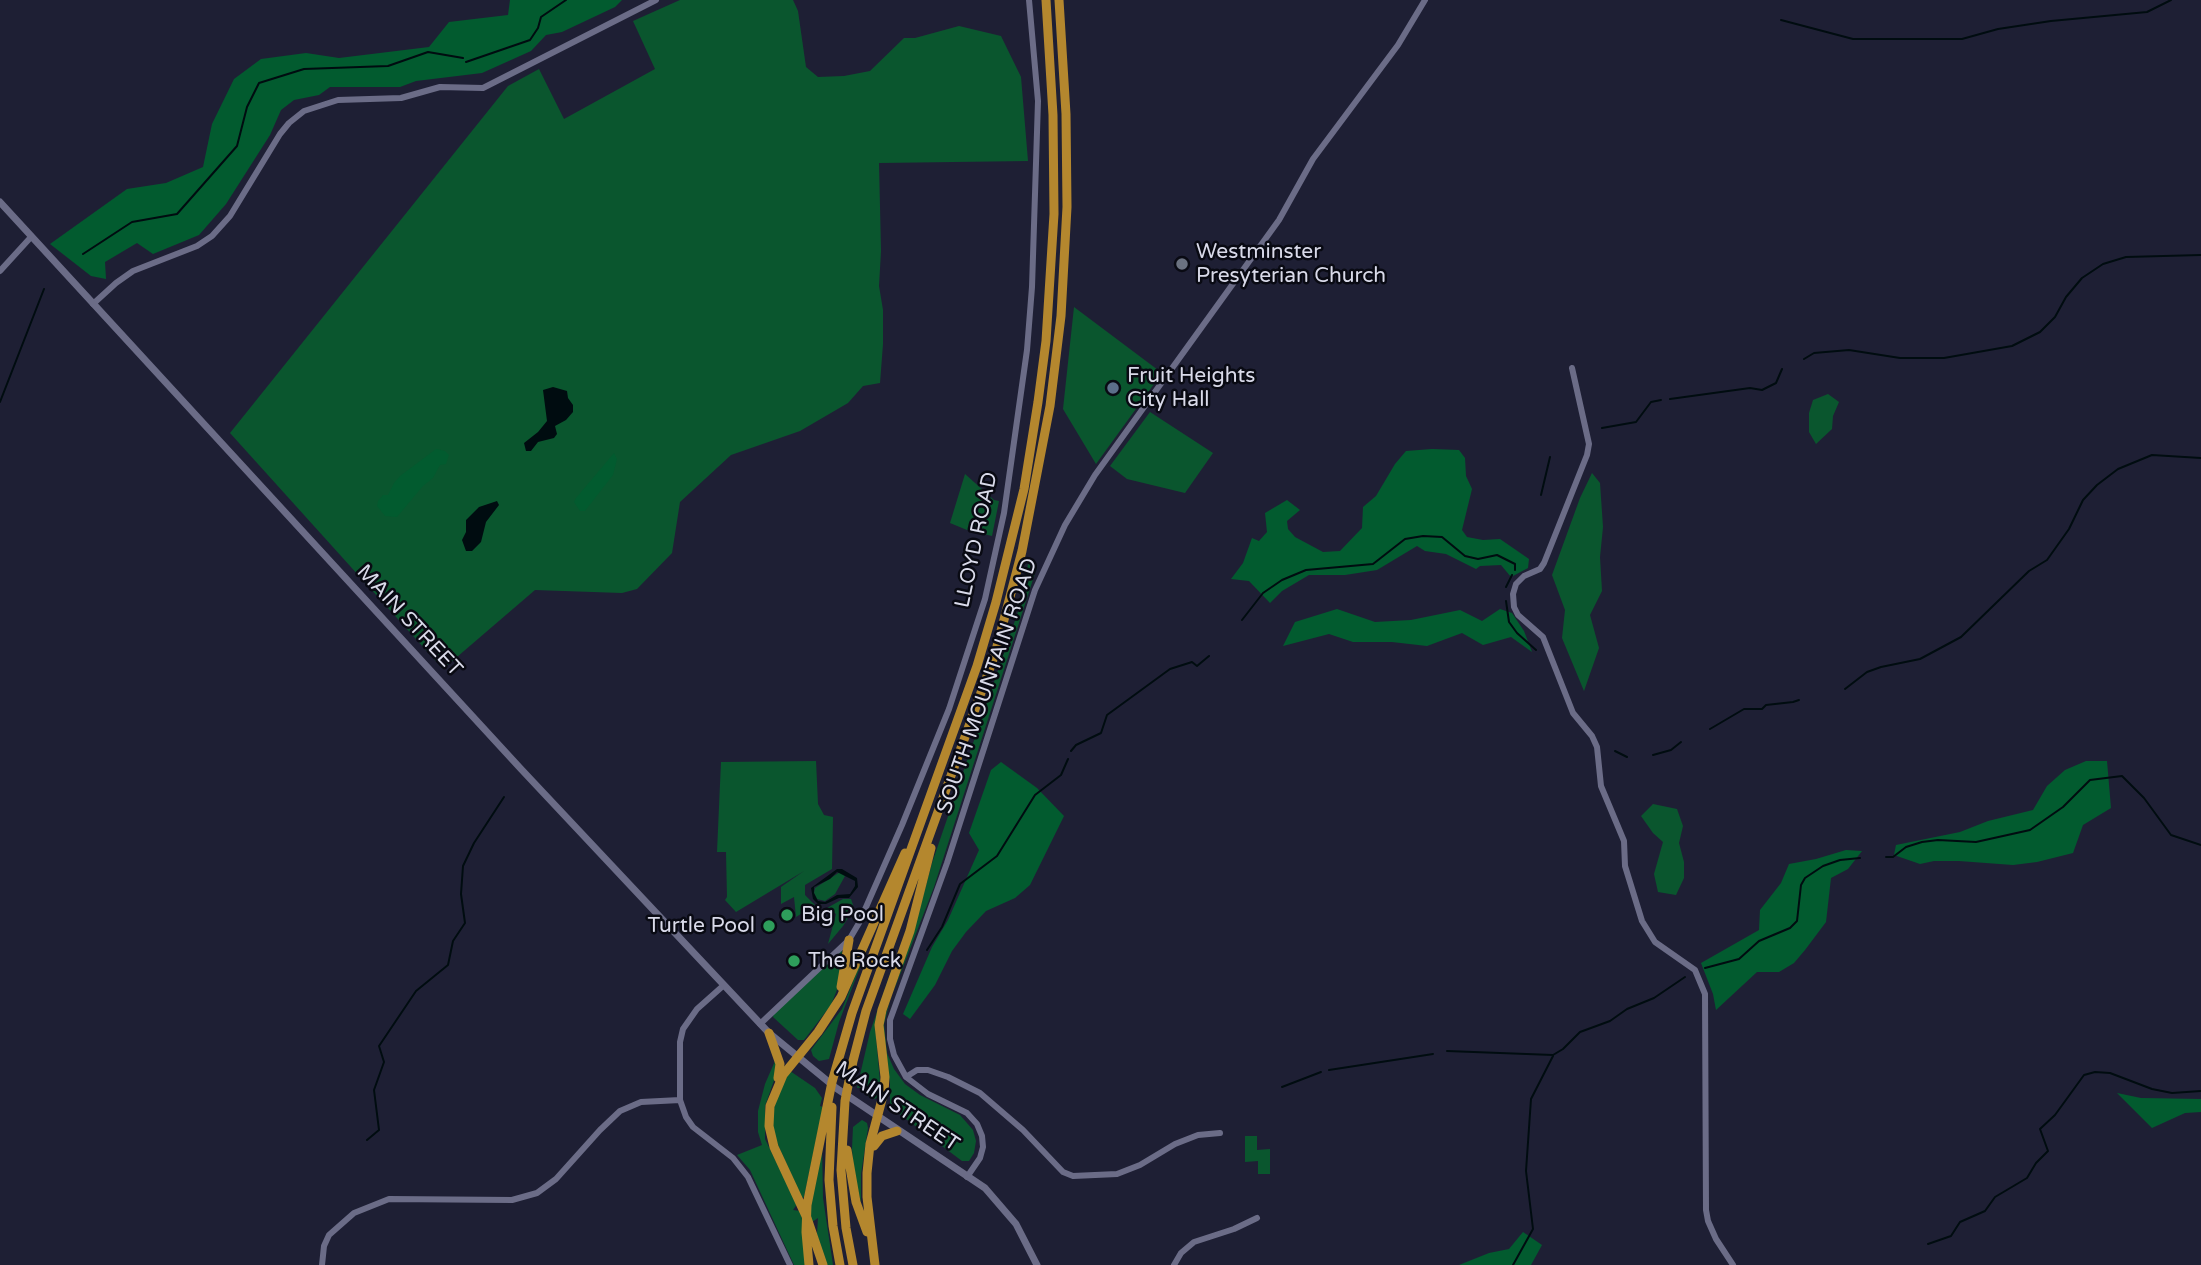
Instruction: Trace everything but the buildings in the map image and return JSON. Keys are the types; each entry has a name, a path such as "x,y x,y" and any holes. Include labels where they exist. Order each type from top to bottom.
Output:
{"highway":[{"path":"809,1265 807,1205 832,1082 852,1013 971,686 996,602 1019,509 1038,402 1049,301 1054,214 1053,123 1046,0"},
{"path":"853,1265 846,1228 841,1170 844,1118 851,1070 866,1011 988,674 1013,590 1050,406 1061,316 1066,216 1066,124 1059,0"},
{"path":"875,1265 867,1197 869,1157 885,1077 879,1031 881,1015 910,931 933,837 952,775"},
{"path":"774,1092 783,1075 838,1002 935,784"},
{"path":"838,1002 849,940"},
{"path":"769,1033 780,1064 769,1117 770,1136 796,1193 823,1265"},
{"path":"840,1057 831,1115 829,1158 833,1226 841,1265"},
{"path":"851,1070 846,1136 849,1169 860,1214 882,1265"},
{"path":"869,1157 875,1142 889,1132 897,1131"}],"main road":[{"name":"MAIN STREET","path":"0,202 521,769 760,1024 797,1059 897,1131 992,1194 1016,1224 1037,1265"}],"street":[{"path":"93,304 133,271 197,246 212,236 230,216 280,134 304,111 338,100 401,98 440,87 483,88 656,0"},
{"name":"LLOYD ROAD","path":"760,1024 849,940 902,825 950,709 985,599 1004,513 1027,350 1035,249 1038,102 1028,0"},
{"name":"SOUTH MOUNTAIN ROAD","path":"906,1077 894,1055 890,1039 890,1020 947,863 1035,590 1047,562 1065,525 1095,475 1279,220 1314,159 1398,46 1424,0"},
{"path":"0,271 31,237"},
{"path":"1572,368 1589,444 1587,455 1544,563 1516,584 1513,594 1514,607 1518,615 1544,637 1573,713 1592,736 1597,747 1601,786 1624,841 1625,866 1642,921 1655,942 1695,971 1705,994 1706,1210 1716,1240 1733,1265"},
{"path":"724,985 697,1009 683,1030 680,1050 680,1100 693,1127 741,1167 790,1265"},
{"path":"967,1177 980,1158 983,1147 977,1124 967,1113 928,1094 906,1077 917,1070 928,1070 948,1077 980,1093 1023,1130 1063,1172 1073,1176 1116,1174 1140,1165 1175,1144 1199,1135 1220,1133"},
{"path":"322,1265 324,1246 330,1235 354,1213 389,1199 512,1200 537,1193 547,1187 620,1111 641,1102 680,1100"},
{"path":"1174,1265 1181,1253 1195,1242 1234,1229 1256,1218"}],"green space":[{"path":"510,0 622,0 615,7 562,32 546,35 531,51 482,73 416,81 400,87 330,87 319,95 294,100 281,110 270,135 226,204 199,235 153,254 137,243 105,262 106,279 91,276 50,244 127,189 166,183 203,167 212,124 234,79 261,59 306,53 339,58 429,47 449,22 508,15"},
{"path":"680,0 793,0 798,11 806,67 818,77 870,71 904,38 915,38 959,26 1001,36 1021,77 1028,161 879,163 879,286 883,310 880,383 863,386 848,403 800,431 731,455 680,502 672,553 637,589 622,593 535,590 443,669 230,433 508,86 539,69 564,119 655,69 633,21"},
{"path":"1074,307 1162,373 1096,464 1063,409"},
{"path":"1828,394 1839,402 1833,416 1832,429 1816,444 1809,432 1809,413 1813,400"},
{"path":"1150,412 1213,453 1185,493 1127,479 1110,466"},
{"path":"436,449 449,455 446,464 440,465 433,478 397,517 385,516 377,506 378,501 383,495 388,495 400,476"},
{"path":"1459,450 1465,458 1466,476 1472,489 1462,530 1467,537 1500,539 1529,559 1528,568 1511,577 1501,565 1480,566 1476,569 1446,554 1425,551 1417,546 1377,570 1345,575 1309,575 1282,591 1270,603 1249,581 1231,579 1243,563 1252,538 1259,541 1267,532 1265,513 1287,500 1300,510 1287,521 1288,529 1295,537 1323,552 1340,551 1362,528 1363,507 1376,496 1406,451"},
{"path":"614,453 617,459 613,475 585,511 580,511 574,502 576,498"},
{"path":"1592,473 1600,483 1603,527 1600,557 1602,591 1590,615 1599,648 1584,691 1562,638 1565,610 1552,575"},
{"path":"965,474 994,500 999,501 992,536 950,523"},
{"path":"1028,564 1037,567 934,887 893,994 932,863 1019,609"},
{"path":"1337,609 1375,622 1411,620 1460,610 1482,621 1500,609 1512,613 1524,631 1532,652 1511,637 1483,645 1462,633 1427,646 1392,642 1353,642 1329,634 1283,646 1295,622"},
{"path":"816,761 818,804 824,815 833,817 832,869 805,885 805,895 815,905 796,917 794,897 781,904 781,887 804,871 736,912 725,900 726,852 717,852 721,762"},
{"path":"2086,761 2107,761 2111,808 2083,825 2073,853 2013,865 1959,861 1920,864 1894,855 1896,845 1960,832 1988,821 2033,810 2047,786 2065,770"},
{"path":"1001,762 1037,788 1064,816 1030,885 1015,898 986,911 966,932 952,951 935,985 910,1019 903,1014 979,850 969,833 991,770"},
{"path":"1653,804 1677,809 1683,826 1679,843 1684,862 1684,878 1676,895 1658,892 1654,874 1663,842 1641,816"},
{"path":"1846,850 1862,851 1848,869 1831,878 1826,922 1805,950 1794,963 1779,972 1757,972 1716,1010 1701,963 1759,930 1760,910 1781,883 1789,864"},
{"path":"840,872 845,876 835,894 825,901 817,899 815,888"},
{"path":"843,899 851,899 854,908 828,944 836,914 827,908"},
{"path":"885,902 839,1022 829,1059 819,1061 811,1050 842,1009"},
{"path":"842,950 840,982 831,1005 804,1040 798,1040 773,1017 774,1013"},
{"path":"898,951 875,1025 880,1082 879,1097 874,1099 868,1096 863,1087 857,1088 870,1032"},
{"path":"890,1001 884,1024 887,1053 894,1069 905,1084 920,1095 960,1115 973,1130 976,1141 969,1161 962,1161 890,1107 883,1022"},
{"path":"775,1061 778,1069 765,1106 765,1139 797,1204 793,1210 800,1211 805,1265 794,1265 750,1170 737,1155 762,1145 758,1132 758,1111"},
{"path":"790,1071 815,1088 822,1098 820,1106 823,1107 802,1198 773,1134 772,1116 778,1092"},
{"path":"2117,1093 2141,1098 2201,1099 2201,1112 2185,1113 2152,1128"},
{"path":"862,1120 867,1123 868,1128 861,1174 861,1203 852,1149 853,1127"},
{"path":"1245,1136 1257,1136 1257,1150 1270,1149 1270,1174 1258,1174 1258,1161 1245,1162"},
{"path":"822,1144 823,1198 833,1265 826,1265 817,1234 818,1218 812,1222 809,1216"},
{"path":"1523,1232 1542,1245 1531,1265 1459,1265 1489,1253 1509,1249"}],"shaded area":[{"path":"553,387 567,391 573,412 555,426 557,434 554,438 538,442 531,451 526,451 524,443 547,421 543,390"},
{"path":"497,501 499,505 486,522 481,542 472,551 466,551 462,540 466,532 466,520 479,507"},
{"path":"837,869 857,878 858,887 849,898 839,898 826,904 818,904 813,899 811,888","holes":["837,872 855,881 850,894 837,895 825,902 818,901 814,893 814,887"]}],"waterway":[{"path":"466,62 530,40 541,17 566,0"},
{"path":"1781,20 1853,39 1962,39 1998,29 2051,21 2147,12 2171,0"},
{"path":"83,254 132,222 177,214 237,146 247,107 259,83 304,69 388,66 428,52 463,58"},
{"path":"1804,359 1814,353 1849,350 1900,358 1944,358 2012,346 2040,332 2055,317 2066,297 2082,278 2103,264 2126,257 2201,255"},
{"path":"0,402 44,289"},
{"path":"1670,399 1750,388 1762,390 1776,383 1782,369"},
{"path":"1602,428 1636,422 1651,402 1661,400"},
{"path":"1845,689 1867,672 1920,659 1961,637 2029,571 2047,560 2069,529 2083,500 2118,469 2152,455 2201,458"},
{"path":"1541,495 1550,457"},
{"path":"1242,620 1263,593 1282,580 1306,570 1373,564 1405,539 1442,537 1465,556 1478,559 1497,555 1515,564 1515,570"},
{"path":"1506,587 1512,575"},
{"path":"1506,601 1509,622 1536,650"},
{"path":"1071,751 1076,745 1101,733 1107,715 1170,669 1192,662 1197,666 1209,656"},
{"path":"1710,729 1744,709 1762,709 1766,705 1799,700"},
{"path":"1653,755 1671,750 1681,742"},
{"path":"1615,751 1627,757"},
{"path":"927,950 942,927 960,884 997,856 1035,795 1061,775 1068,759"},
{"path":"1886,857 1893,857 1906,847 1922,842 1976,842 2030,830 2063,807 2090,780 2122,776 2144,798 2171,835 2201,845"},
{"path":"367,1140 379,1130 374,1090 384,1062 379,1046 416,991 448,965 453,941 465,923 461,894 463,866 474,843 504,797"},
{"path":"1705,968 1739,959 1759,941 1790,928 1797,921 1801,885 1805,878 1823,866 1840,860 1860,858"},
{"path":"1447,1051 1553,1055 1580,1032 1610,1021 1627,1009 1654,998 1685,977"},
{"path":"1329,1070 1433,1054"},
{"path":"1513,1265 1533,1229 1526,1171 1531,1099 1553,1056"},
{"path":"1282,1087 1321,1072"},
{"path":"1928,1244 1951,1236 1960,1222 1985,1211 1995,1197 2027,1178 2036,1163 2048,1151 2040,1129 2055,1115 2084,1075 2095,1072 2110,1073 2152,1089 2172,1093 2201,1091"}],"place":[{"name":"Westminster Presyterian Church","path":"1182,264"},
{"name":"Fruit Heights City Hall","path":"1113,388"},
{"name":"Big Pool","path":"787,915"},
{"name":"Turtle Pool","path":"769,926"},
{"name":"The Rock","path":"794,961"}]}
